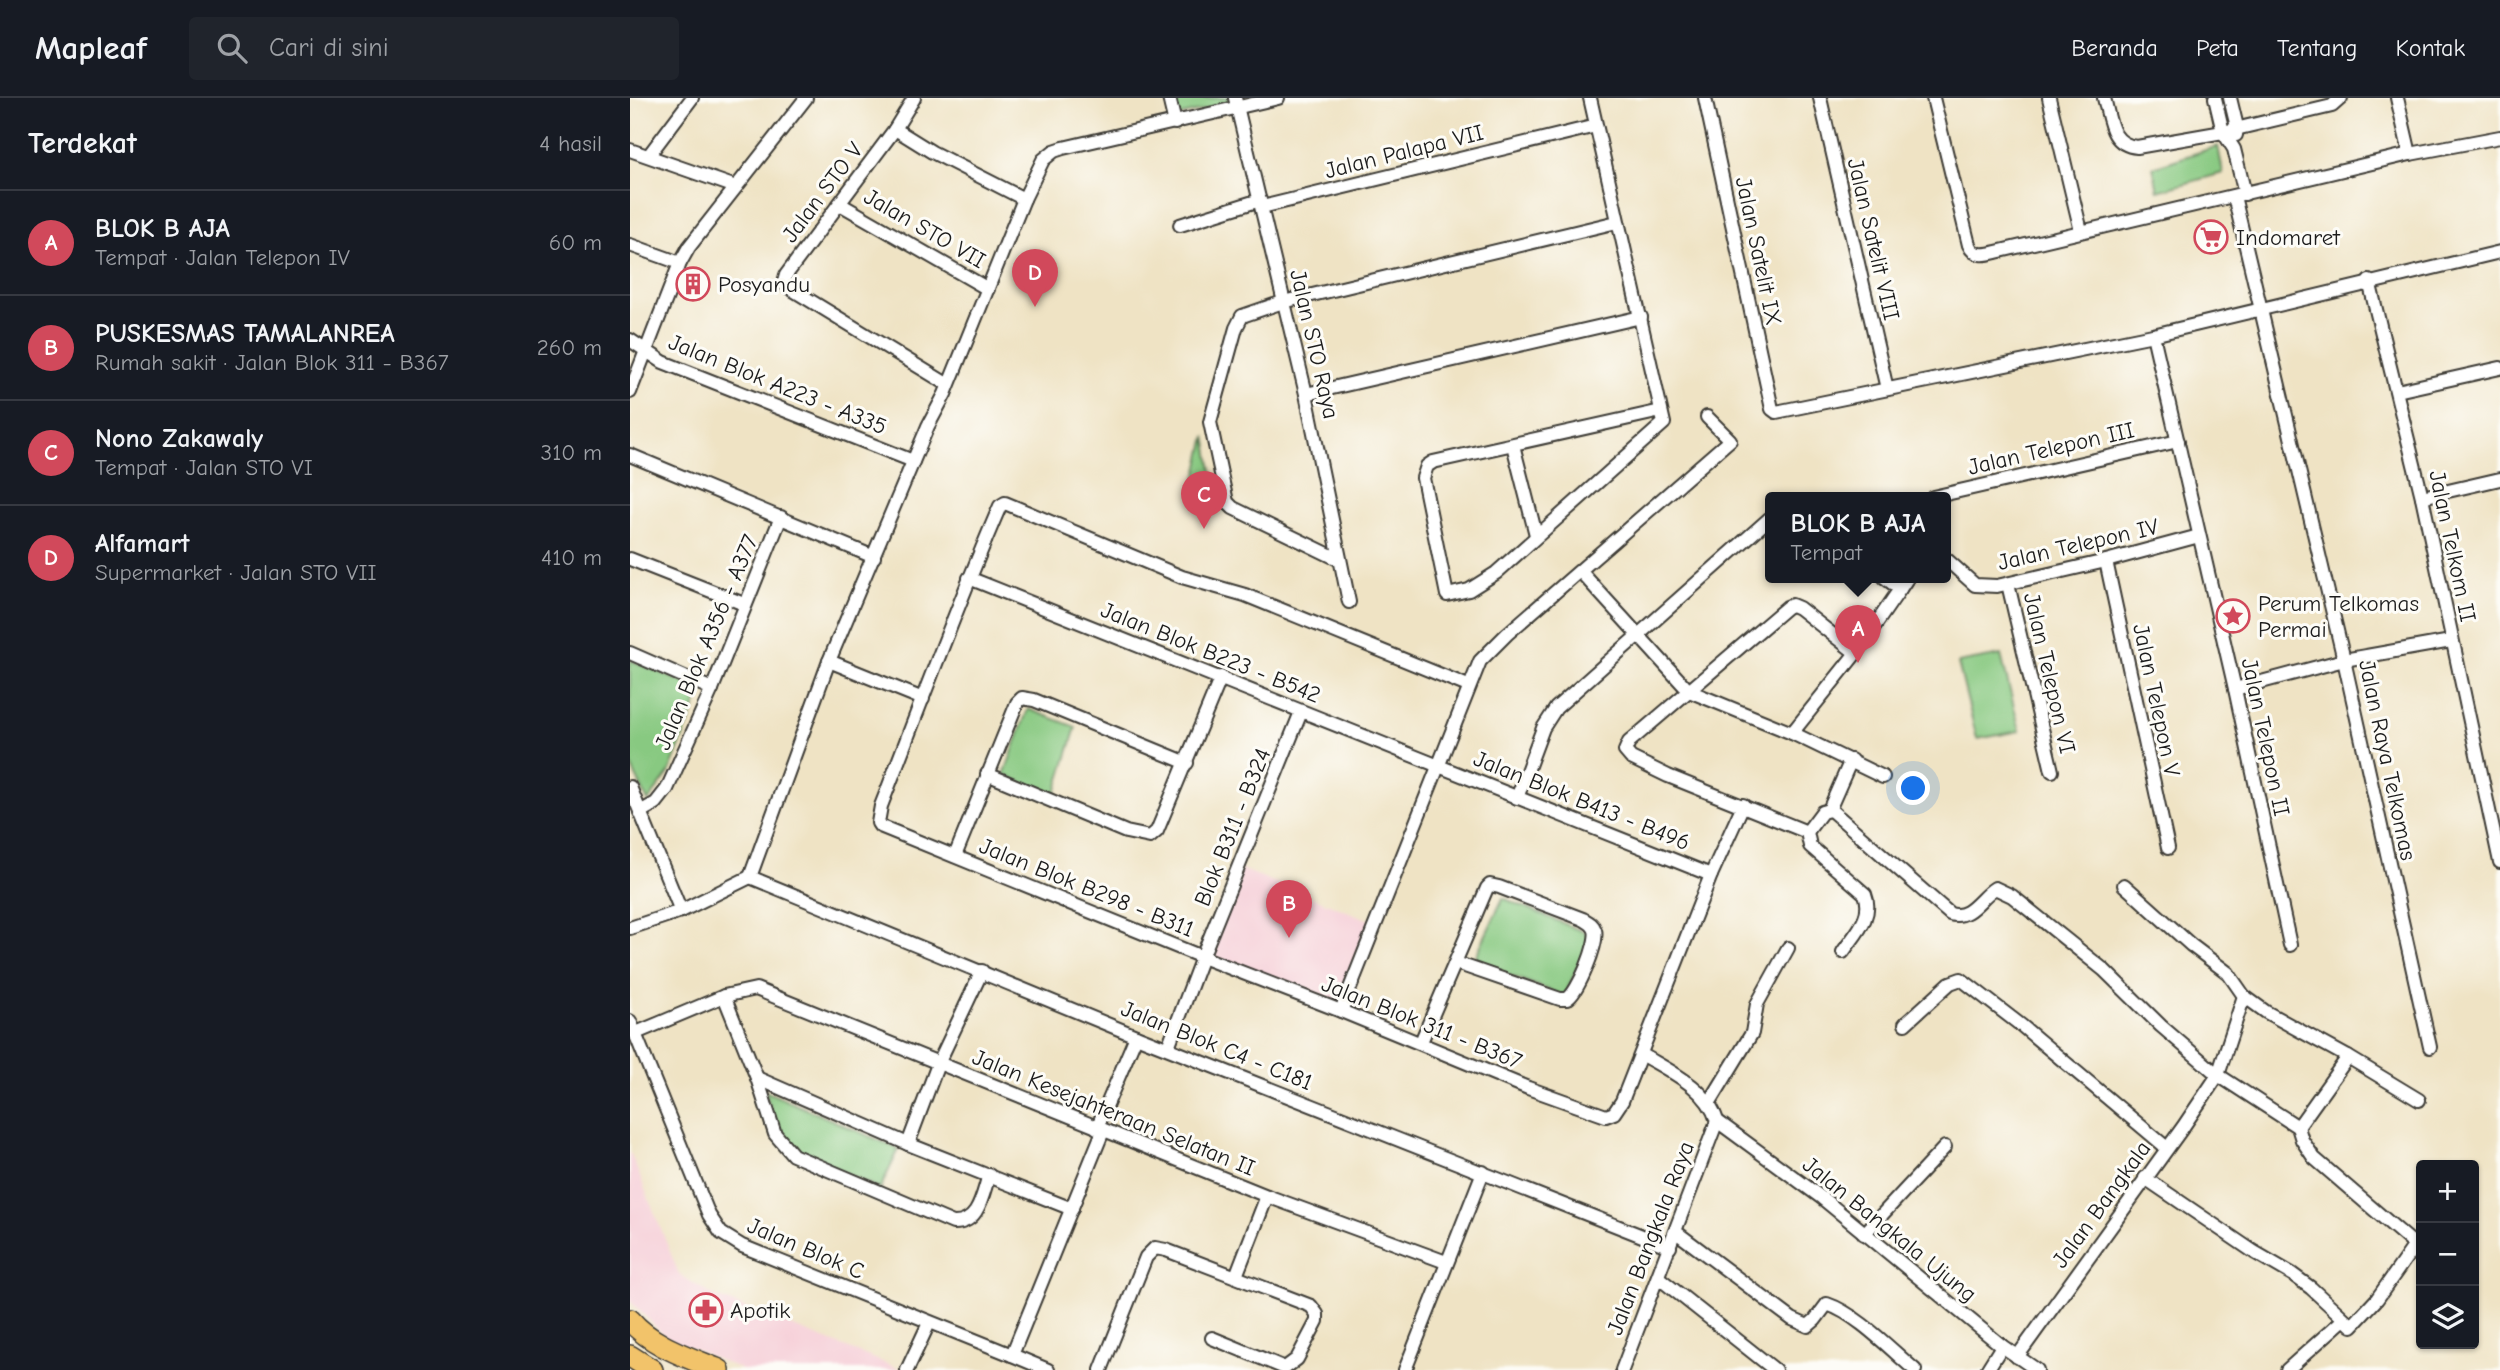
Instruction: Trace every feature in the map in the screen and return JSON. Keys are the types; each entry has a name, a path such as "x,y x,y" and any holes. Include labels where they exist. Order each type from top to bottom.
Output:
{"main road":[{"path":"630,1320 639,1331 665,1347 719,1370"},
{"path":"630,1356 652,1370"}],"street":[{"path":"649,155 692,98"},
{"path":"630,392 680,263 806,98"},
{"name":"Jalan STO V","path":"914,98 895,129 786,275 784,282 788,287 947,384"},
{"path":"1169,98 1175,123"},
{"path":"630,928 681,911 750,877 829,661 913,461 945,394 1024,199 1043,160 1054,151 1175,123 1236,103 1278,98"},
{"path":"1590,98 1664,423 1496,573 1469,590 1447,595 1423,471 1433,463 1661,411"},
{"name":"Jalan Satelit IX","path":"1704,98 1772,409 1776,412 1887,389"},
{"name":"Jalan Satelit VIII","path":"1819,98 1887,389"},
{"path":"1933,98 1969,245 1971,251 1978,254 1996,252 2410,154 2500,137"},
{"path":"2049,98 2081,231"},
{"path":"2104,98 2116,137 2125,145 2137,147 2223,132 2332,106 2341,98"},
{"name":"Jalan Raya Telkomas","path":"2215,98 2223,132 2234,149"},
{"name":"Jalan Raya Telkomas","path":"2230,98 2237,127 2234,149 2239,195 2262,308 2430,1047"},
{"path":"2397,98 2410,154"},
{"name":"Jalan STO Raya","path":"1236,103 1307,394 1349,602"},
{"name":"Jalan Palapa VII","path":"1180,225 1596,126"},
{"path":"895,129 959,167 1024,199"},
{"path":"630,150 736,187"},
{"name":"Jalan STO VII","path":"840,204 988,289"},
{"path":"1340,560 1231,507 1227,502 1210,416 1239,320 1247,313 1283,302 1617,222"},
{"path":"630,245 680,263"},
{"path":"1887,389 2153,335 2369,281 2500,252"},
{"name":"Jalan Telkom II","path":"2369,281 2422,497 2500,862"},
{"path":"1307,394 1641,317"},
{"name":"Jalan Telepon II","path":"2153,335 2235,689 2290,945"},
{"name":"Jalan Blok A223 - A335","path":"630,340 663,362 913,461"},
{"path":"2397,391 2500,368"},
{"path":"1341,1011 1468,686 1484,656 1730,440 1707,417"},
{"name":"Jalan Telepon III","path":"1951,493 2178,441"},
{"path":"1513,445 1536,535"},
{"path":"630,455 873,557"},
{"path":"2422,497 2500,480"},
{"path":"829,661 923,699 969,578 1000,506 1008,503 1182,576 1257,600 1468,686"},
{"name":"Jalan Blok A356 - A377","path":"640,812 656,803 667,789 712,689 781,517"},
{"path":"1517,798 1543,728 1556,708 1765,522"},
{"name":"Jalan Telepon IV","path":"1951,564 1975,585 1985,587 2106,561 2199,536"},
{"path":"630,559 744,604"},
{"name":"Jalan Telepon V","path":"2106,561 2168,848"},
{"path":"1581,572 1689,691 1792,733 1882,776"},
{"name":"Jalan Blok B223 - B542","path":"969,578 1438,765"},
{"path":"1892,583 1900,589"},
{"path":"1792,733 1856,653 1904,583"},
{"name":"Jalan Telepon VI","path":"2008,584 2052,771"},
{"path":"1807,832 1668,776 1625,751 1629,742 1792,605 1856,653"},
{"path":"2235,689 2344,660 2451,641"},
{"path":"630,653 712,689"},
{"path":"987,774 1126,832 1147,837 1156,833 1222,677"},
{"path":"955,856 1017,703 1022,698 1187,763"},
{"name":"Jalan Blok B298 - B311","path":"923,699 881,806 878,822 880,826 1202,957"},
{"name":"Blok B311 - B324","path":"1202,957 1301,712"},
{"path":"1829,810 1851,760"},
{"name":"Jalan Blok B413 - B496","path":"1438,765 1711,875"},
{"path":"630,787 681,911"},
{"path":"1717,1121 1710,1102 1686,1082 1641,1054 1711,875 1743,805"},
{"path":"1829,810 1822,812 1807,832 1810,846 1865,894 1869,904 1867,918 1843,952"},
{"path":"1829,810 1950,914 1965,915 1995,888 2012,896 2091,959 2161,1026 2217,1074 2298,1127 2302,1140 2314,1158 2415,1245 2377,1299 2352,1326 2292,1274 2254,1252 2145,1178"},
{"name":"Jalan Blok C4 - C181","path":"750,877 1136,1036 1670,1247"},
{"path":"2124,885 2191,945 2228,973 2244,996 2266,1012 2419,1100"},
{"path":"1421,1042 1480,901 1490,886 1499,887 1591,923 1596,933 1596,943 1573,996 1567,999 1560,999 1456,963"},
{"path":"1710,1102 1752,1033 1757,1004 1788,948"},
{"path":"1168,1047 1202,957"},
{"name":"Jalan Blok 311 - B367","path":"1202,957 1594,1112 1612,1115 1622,1101 1641,1054"},
{"path":"908,1144 938,1064 982,971"},
{"path":"1905,1024 1951,983 1961,979 2022,1026 2168,1148"},
{"name":"Jalan Kesejahteraan Selatan II","path":"724,996 756,989 768,993 1100,1130 1267,1196 1446,1262"},
{"path":"633,1027 724,996 779,1141 793,1155 953,1223 970,1220 975,1214 989,1175"},
{"name":"Jalan Bangkala","path":"2017,1357 2168,1148 2217,1074 2244,996"},
{"name":"Jalan Blok C","path":"633,1027 709,1214 722,1233 742,1246 1048,1370"},
{"path":"1012,1355 1072,1209 1136,1036"},
{"path":"2298,1127 2348,1057"},
{"path":"757,1078 908,1144 1072,1209"},
{"name":"Jalan Bangkala Raya","path":"1622,1370 1717,1121"},
{"name":"Jalan Bangkala Ujung","path":"1717,1121 1822,1198 2002,1346 2038,1370"},
{"path":"1864,1234 1945,1147"},
{"path":"1405,1370 1483,1172"},
{"path":"1236,1276 1267,1196"},
{"path":"1676,1232 1792,1319 1808,1326 1826,1304 1835,1306 1915,1370"},
{"path":"1101,1370 1146,1257 1155,1248 1236,1276 1311,1307 1317,1314 1317,1321 1297,1359 1285,1368 1212,1338"},
{"path":"1658,1278 1775,1370"},
{"path":"2287,1370 2344,1319"},
{"path":"907,1370 929,1322"},
{"path":"1987,1370 2002,1346"}],"shaded area":[{"path":"1241,869 1372,921 1339,1004 1207,955"},
{"path":"630,1152 679,1274 712,1295 903,1370 742,1370 666,1337 630,1301"}],"green space":[{"path":"1174,98 1232,98 1233,103 1179,116"},
{"path":"2218,146 2223,173 2158,191 2153,167"},
{"path":"1206,436 1216,493 1194,488"},
{"path":"2001,655 2020,731 1977,739 1958,663"},
{"path":"630,660 702,690 669,773 648,801 630,764"},
{"path":"1028,709 1076,727 1055,796 1004,775"},
{"path":"1503,898 1591,935 1565,996 1473,962"},
{"path":"765,1091 899,1149 880,1189 793,1150 778,1132"}],"place":[{"name":"Indomaret","path":"2211,237"},
{"name":"Posyandu","path":"693,284"},
{"name":"Alfamart","path":"1035,307"},
{"name":"Nono Zakawaly","path":"1204,529"},
{"name":"Perum Telkomas Permai","path":"2233,616"},
{"name":"BLOK B AJA","path":"1858,663"},
{"name":"PUSKESMAS TAMALANREA","path":"1289,938"},
{"name":"Apotik","path":"706,1310"}]}
